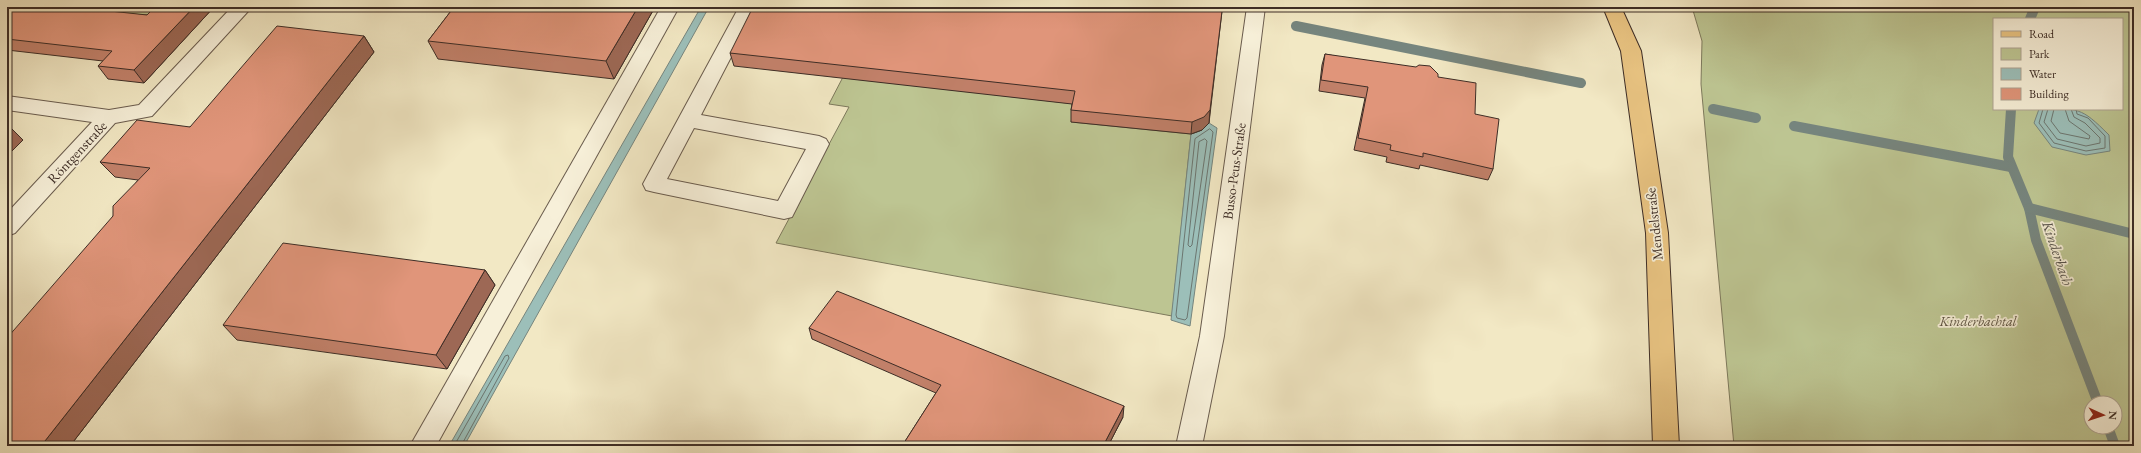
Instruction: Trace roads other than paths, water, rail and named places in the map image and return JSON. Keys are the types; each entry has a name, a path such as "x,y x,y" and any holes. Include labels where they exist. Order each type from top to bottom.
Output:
{"main road":[{"name":"Mendelstraße","path":"1612,7 1631,51 1656,232 1666,446"}],"street":[{"path":"109,117 146,111 243,7"},
{"path":"423,446 670,7"},
{"path":"688,120 819,144 784,210 654,184 748,7"},
{"name":"Busso-Peus-Straße","path":"1190,446 1196,406 1212,336 1256,7"},
{"name":"Röntgenstraße","path":"7,103 109,117"},
{"name":"Röntgenstraße","path":"7,228 109,117"}],"water":[{"path":"701,7 709,7 464,446 449,446"},
{"path":"2039,110 2078,111 2085,114 2109,135 2110,151 2086,155 2052,147 2034,123"},
{"path":"1209,123 1217,128 1190,326 1171,320 1191,134 1202,130"}],"waterway":[{"name":"Kinderbach","path":"2030,18 2035,7"},
{"path":"1296,26 1581,83"},
{"path":"1713,109 1756,118"},
{"name":"Kinderbach","path":"2011,110 2008,157 2029,208"},
{"path":"1794,126 2011,167"},
{"path":"2029,208 2134,234"},
{"name":"Kinderbach","path":"2029,208 2036,240 2095,395"},
{"name":"Kinderbach","path":"2111,435 2115,446"}],"park label":[{"name":"Kinderbachtal","path":"1978,321"}]}
